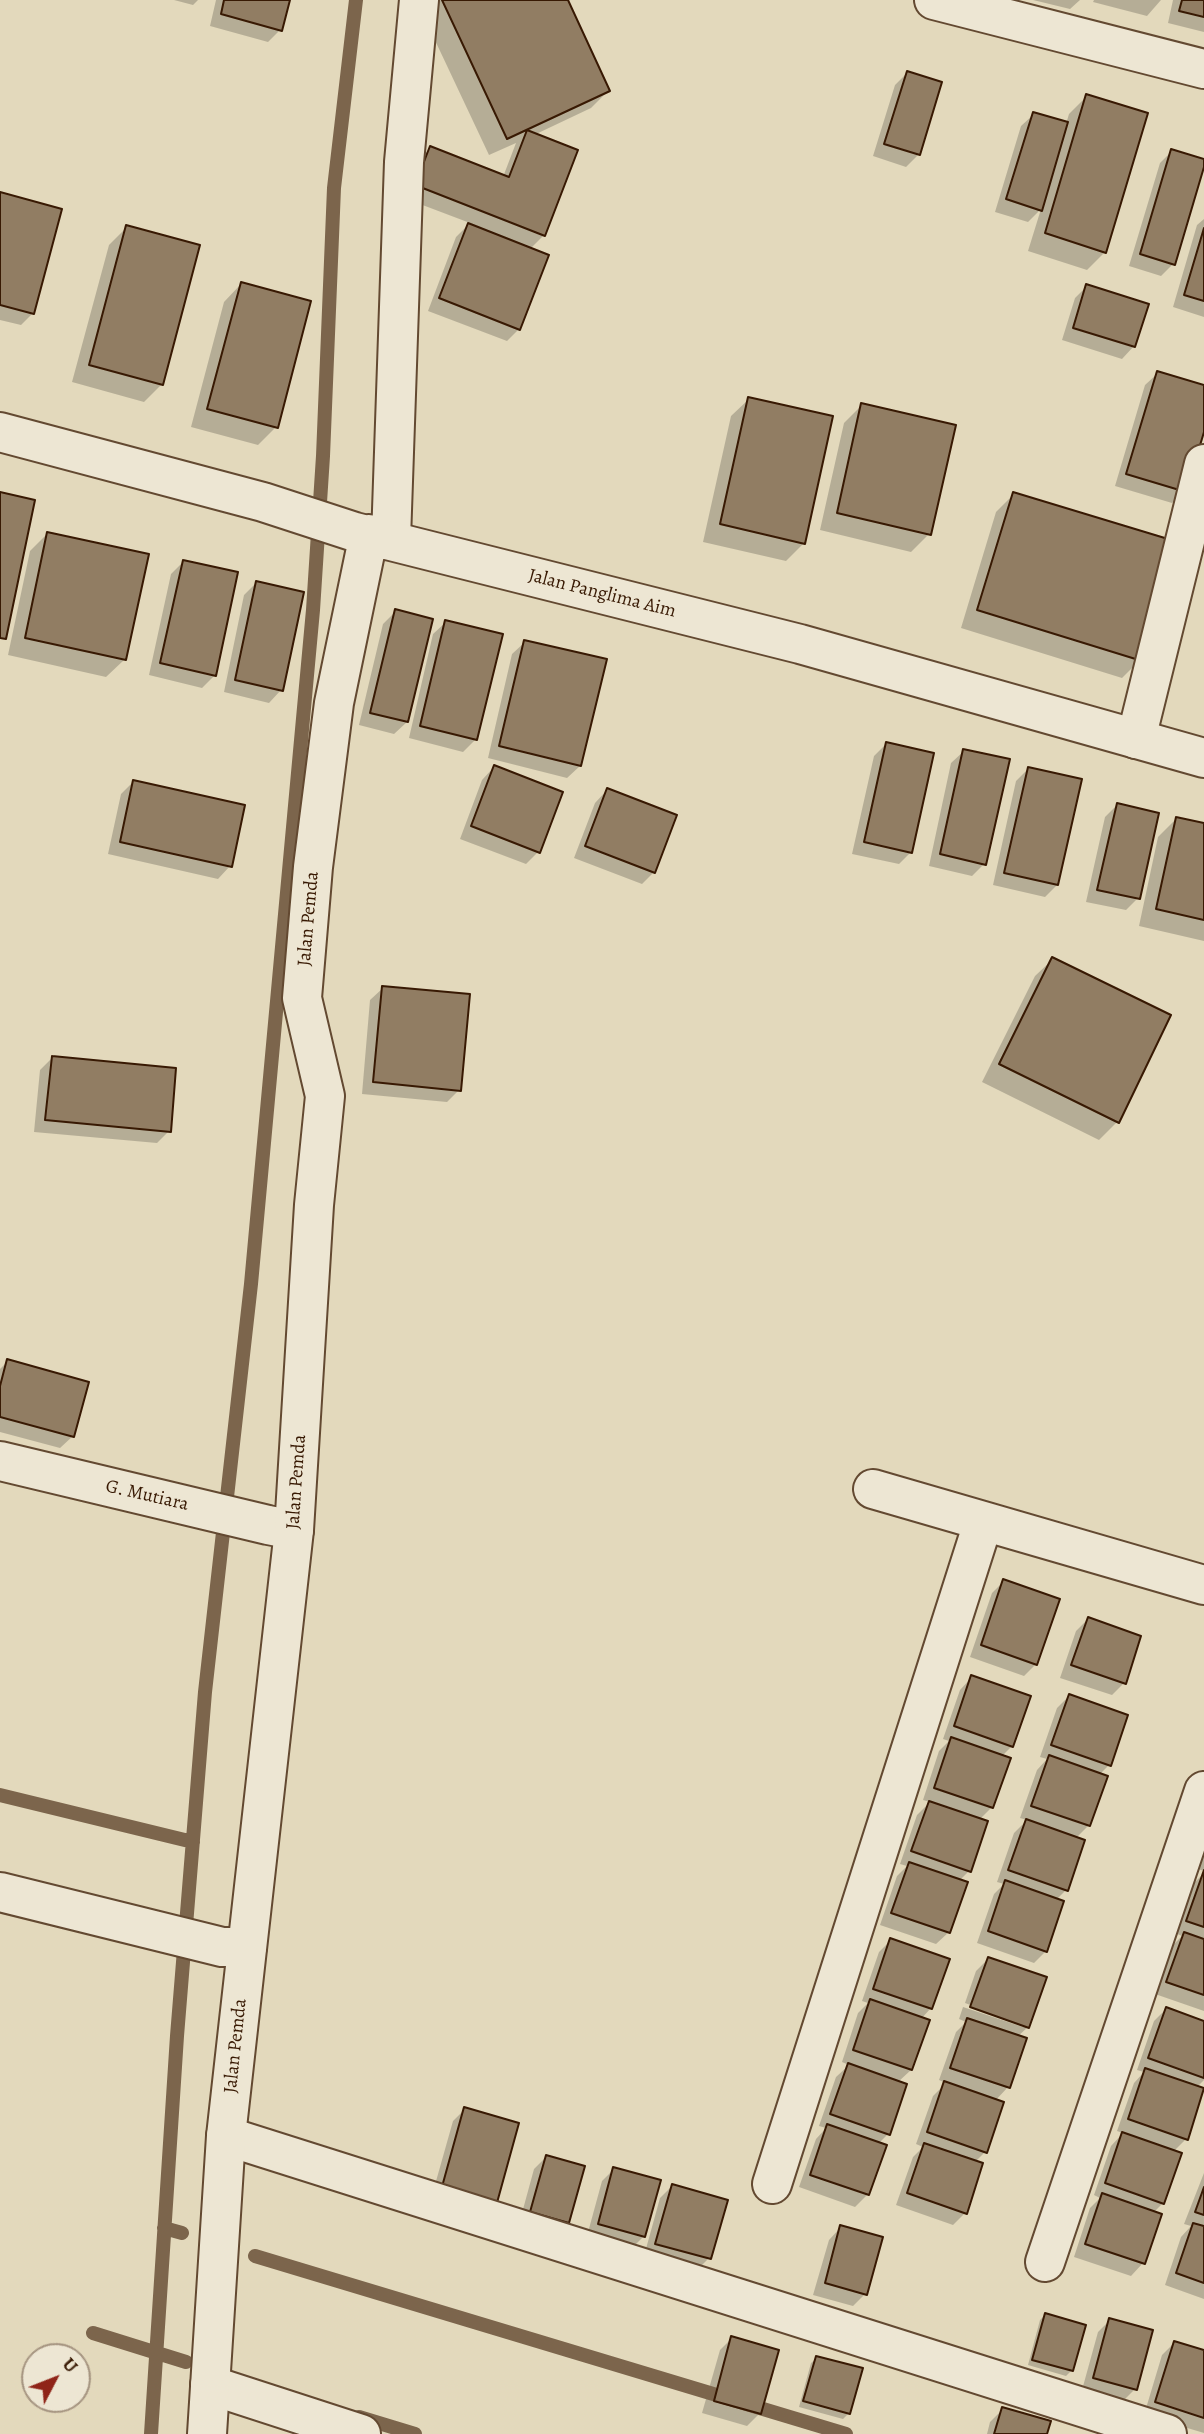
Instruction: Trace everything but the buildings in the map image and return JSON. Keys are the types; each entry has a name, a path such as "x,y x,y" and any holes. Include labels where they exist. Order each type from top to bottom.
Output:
{"street":[{"name":"Jalan Pemda","path":"207,2434 226,2136 234,1947 294,1530 314,1205 325,1096 302,998 313,867 334,703 372,535 419,0"},
{"path":"934,0 1204,69"},
{"name":"Jalan Panglima Aim","path":"0,432 263,502 372,535 800,644 1204,758"},
{"path":"1136,739 1204,464"},
{"name":"G. Mutiara","path":"0,1461 294,1530"},
{"path":"873,1489 1204,1585"},
{"path":"772,2184 983,1523"},
{"path":"1045,2262 1204,1791"},
{"path":"0,1892 234,1947"},
{"path":"226,2136 1001,2379 1167,2434"},
{"path":"210,2385 361,2434"}],"waterway":[{"path":"151,2434 177,2036 205,1692 251,1284 313,610 323,456 334,188 356,0"},
{"path":"0,1795 193,1842"},
{"path":"164,2228 182,2233"},
{"path":"255,2256 846,2434"},
{"path":"93,2333 186,2362"},
{"path":"359,2417 415,2434"}]}
